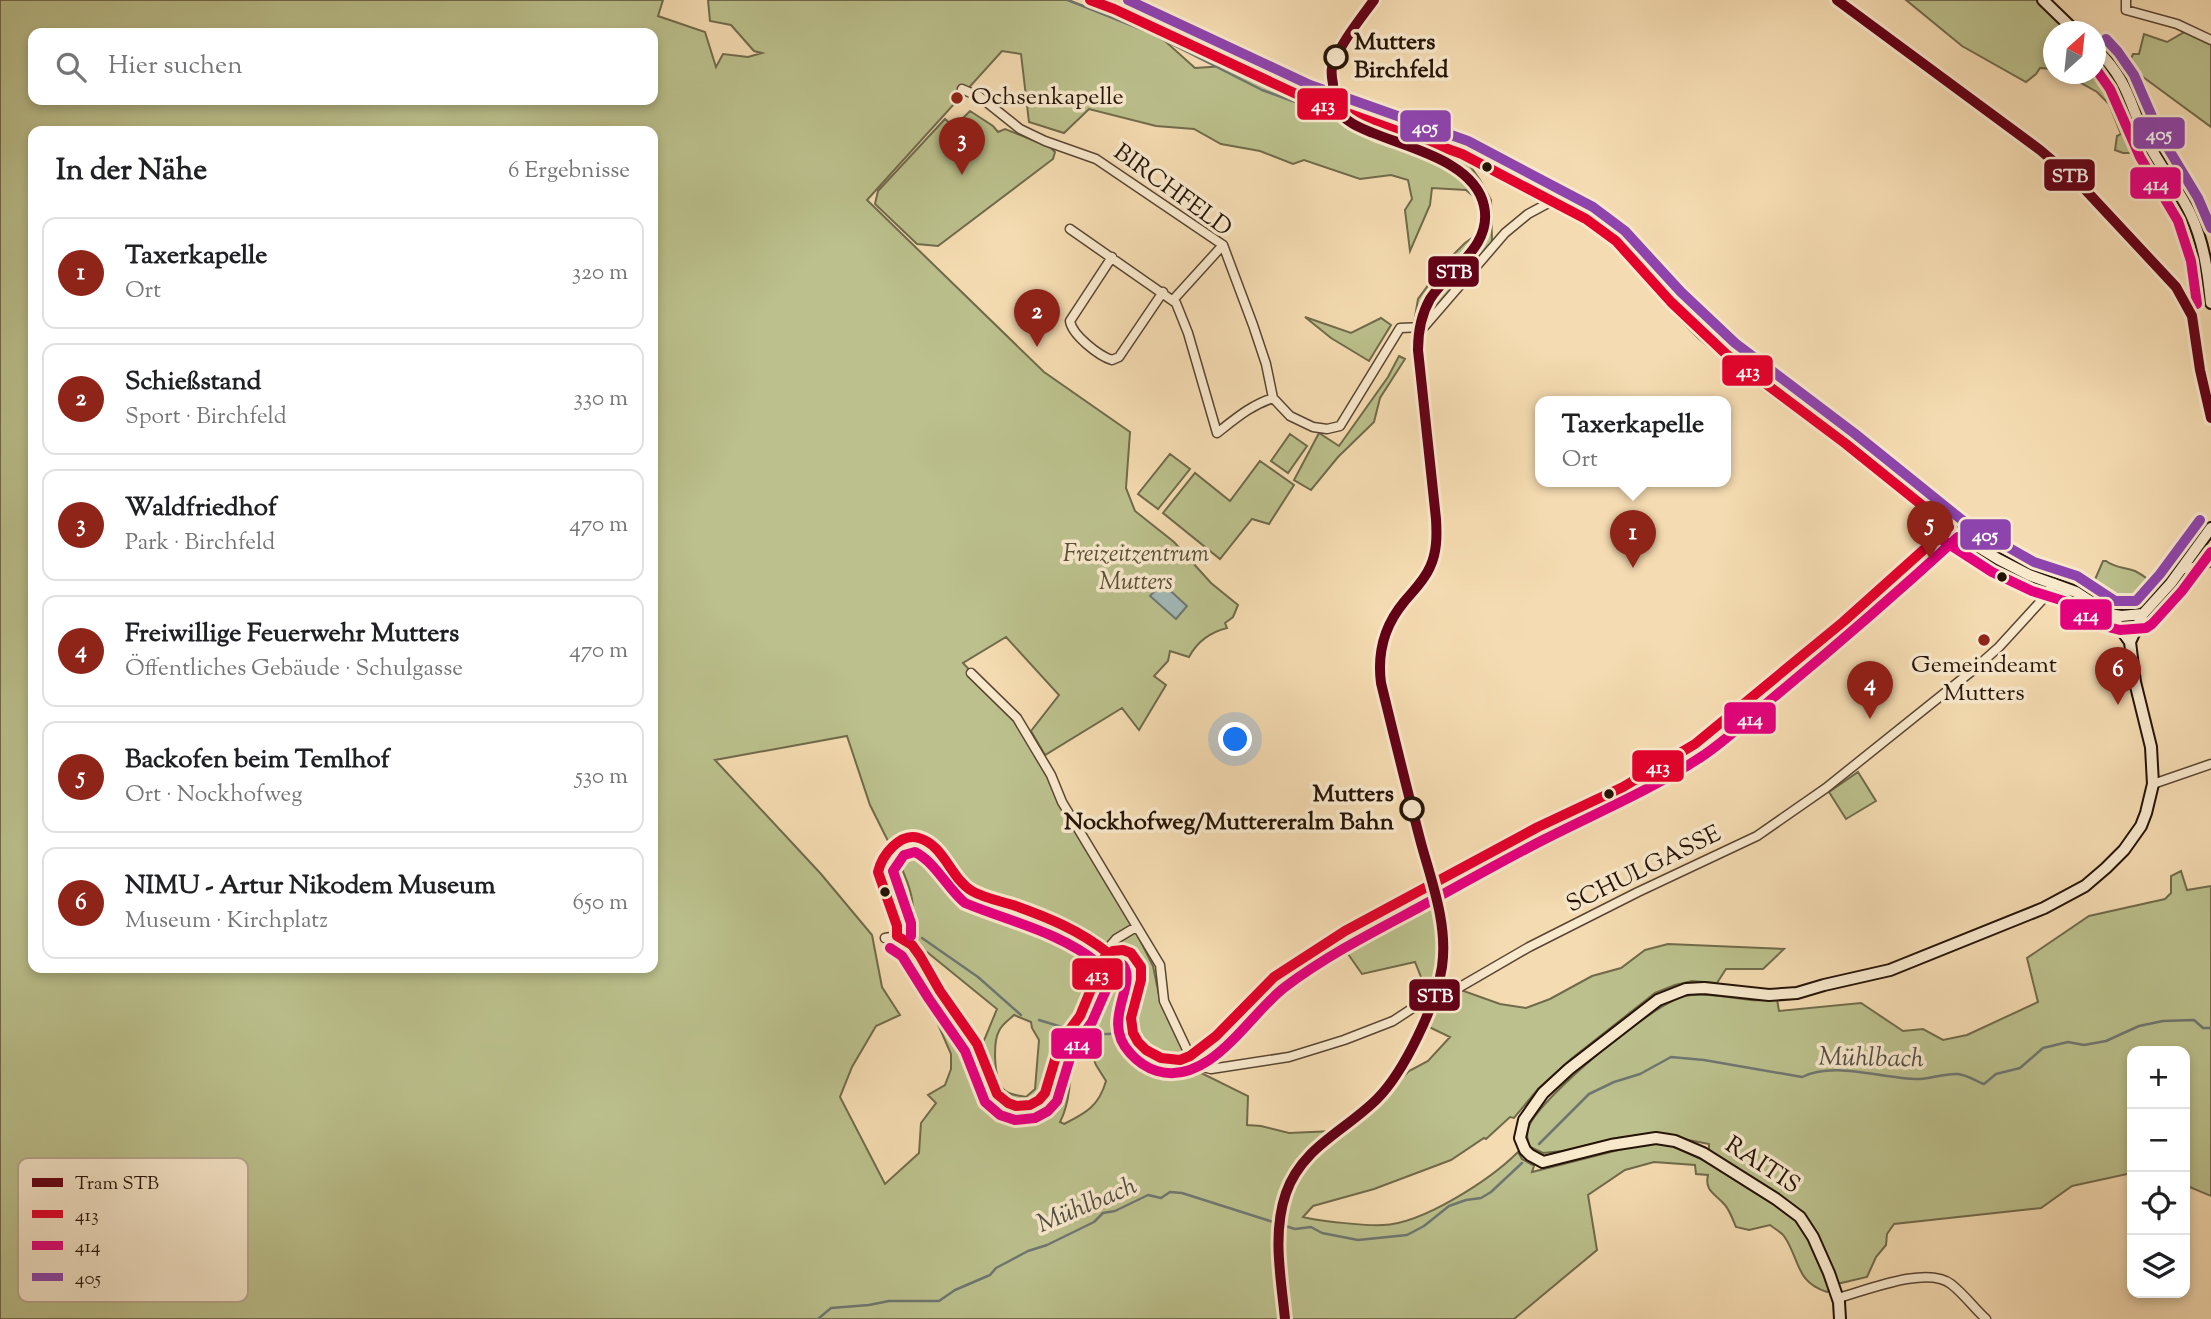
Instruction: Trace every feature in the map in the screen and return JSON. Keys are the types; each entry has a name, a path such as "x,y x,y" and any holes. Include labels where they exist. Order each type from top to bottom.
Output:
{"street":[{"path":"1090,0 1333,108 1462,154 1586,219 1616,241 1671,302 1726,355 1846,444 1949,527 1998,559 2037,578 2070,588 2110,614 2130,642 2134,682 2151,747 2153,784 2211,764"},
{"path":"2043,0 2065,21"},
{"path":"2126,0 2126,9 2177,24 2211,40"},
{"path":"2106,60 2127,90 2147,141 2194,222 2206,262 2211,303"},
{"name":"BIRCHFELD","path":"962,89 979,97 1020,129 1096,159 1223,245 1253,324 1273,398"},
{"path":"1070,229 1163,292 1178,306 1217,433 1261,401 1273,398 1290,416 1327,429 1340,426 1400,328 1424,327 1505,233 1528,214 1553,201"},
{"path":"1173,300 1223,245"},
{"path":"1112,257 1070,321 1075,332 1102,356 1112,360 1119,357 1163,292"},
{"path":"1108,953 1127,951 1141,967 1141,980 1131,1018 1133,1033 1138,1042 1150,1053 1161,1058 1180,1060 1190,1056 1216,1036 1274,977 1345,931 1538,827 1623,788 1695,744 1843,622 1949,527"},
{"path":"2130,642 2143,614 2181,570 2211,528"},
{"path":"2181,570 2211,562"},
{"name":"SCHULGASSE","path":"1190,1056 1199,1066 1212,1069 1289,1057 1393,1021 1428,998 1460,987 1530,947 1638,892 1757,836 1826,788 1972,671 2006,639 2054,583"},
{"path":"2110,614 2143,614"},
{"path":"971,673 1017,718 1051,775 1062,802 1160,965 1164,1001 1190,1056"},
{"name":"RAITIS","path":"1840,1319 1838,1298 1813,1237 1800,1217 1703,1153 1675,1141 1656,1138 1611,1145 1544,1161 1525,1150 1520,1138 1524,1120 1543,1093 1629,1021 1671,994 1686,989 1704,988 1769,995 1797,993 1906,965 2063,899 2101,873 2134,837 2146,814 2153,784"},
{"path":"897,936 897,926 878,872 882,859 900,841 910,838 923,840 936,849 963,884 972,891 1068,928 1097,943 1108,953"},
{"path":"885,938 897,936 912,945 976,1044 997,1094 1016,1106 1035,1102 1045,1093 1057,1053 1080,1016 1110,946 1116,939 1136,928"},
{"path":"1838,1298 1916,1277 1933,1278 1949,1282 1986,1319"}],"green space":[{"name":"Freizeitzentrum Mutters","path":"0,0 663,0 658,16 705,32 716,67 723,54 748,57 762,53 754,51 731,25 710,21 708,0 1067,0 1155,32 1195,68 1225,66 1365,126 1466,160 1491,200 1492,243 1427,320 1414,323 1418,299 1443,265 1479,233 1482,215 1480,202 1466,190 1432,188 1430,205 1410,251 1405,210 1412,199 1408,180 1391,175 1360,179 1304,160 1293,164 1260,151 1221,144 1194,129 1156,126 1089,109 1064,133 1029,122 1021,54 1002,51 867,200 1044,372 1130,432 1126,488 1135,511 1174,542 1211,583 1238,605 1233,617 1225,623 1227,628 1205,638 1189,657 1170,651 1168,661 1154,676 1166,685 1139,730 1122,708 1045,755 1031,731 1059,695 1006,637 963,663 1016,720 1130,920 1153,966 1160,1000 1191,1068 1248,1096 1247,1125 1289,1133 1334,1131 1357,1121 1409,1071 1428,1061 1450,1037 1427,1026 1441,997 1461,990 1500,1004 1526,1008 1550,999 1592,976 1621,968 1645,950 1668,944 1784,949 1763,969 1726,969 1717,983 1692,981 1655,993 1571,1059 1538,1089 1514,1118 1510,1117 1486,1139 1451,1160 1374,1189 1313,1206 1303,1217 1365,1225 1399,1223 1455,1199 1491,1175 1518,1152 1522,1159 1534,1166 1532,1172 1638,1145 1656,1143 1671,1145 1709,1163 1709,1144 1654,1133 1543,1153 1530,1147 1527,1132 1538,1112 1554,1094 1600,1052 1649,1015 1685,996 1777,999 1779,1011 1861,1003 1903,1031 1923,1029 1943,1040 1967,1035 2038,1002 2027,958 2089,916 2165,899 2171,893 2171,876 2181,871 2187,890 2211,886 2211,1196 2190,1187 2190,1046 2127,1046 2127,1174 2072,1186 2041,1208 1894,1224 1887,1234 1886,1245 1876,1257 1867,1277 1837,1284 1827,1292 1817,1288 1804,1276 1784,1236 1778,1230 1770,1225 1749,1230 1736,1227 1727,1207 1709,1189 1708,1175 1696,1174 1695,1165 1654,1162 1625,1170 1588,1195 1597,1250 1514,1319 0,1319","holes":["847,736 870,805 889,843 891,857 895,853 910,890 913,906 901,932 900,953 934,1015 951,1054 951,1069 945,1085 928,1095 936,1103 921,1123 919,1153 885,1184 840,1097 852,1067 876,1026 900,1015 882,987 872,935 821,874 715,760","927,952 997,1009 983,1043 942,985 924,953","1014,1015 1031,1022 1039,1040 1035,1089 1026,1097 1012,1094 1001,1086 995,1050 1002,1026","1084,1034 1096,1065 1106,1081 1100,1097 1091,1108 1064,1124 1060,1122 1069,1091 1071,1037"]},
{"path":"1906,0 2036,0 2058,21 2043,21 2043,68 2026,82 1962,46"},
{"path":"2188,30 2211,43 2211,127 2128,66 2133,54 2139,54 2144,34 2167,42"},
{"path":"2106,68 2115,78 2147,153 2123,153 2115,150 2117,136 2121,134 2109,104 2097,92 2083,84 2106,84"},
{"path":"970,111 998,132 1005,129 1050,147 1055,152 1053,159 938,246 917,244 875,204 878,191 945,119 954,127"},
{"path":"1305,317 1351,333 1381,318 1391,325 1369,361 1331,338"},
{"path":"1399,356 1405,359 1380,398 1374,422 1338,457 1311,490 1294,480 1319,433 1339,446 1388,377"},
{"path":"1290,434 1307,446 1288,473 1271,461"},
{"path":"1170,454 1190,469 1158,509 1138,494"},
{"path":"1260,461 1294,485 1269,524 1252,519 1220,559 1163,513 1195,473 1230,501"},
{"path":"2103,561 2135,571 2159,591 2147,603 2136,608 2121,608 2101,600 2090,591"},
{"path":"1858,772 1876,801 1846,819 1829,792"},
{"path":"1430,890 1439,936 1437,981 1425,987 1415,962 1362,974 1339,941"}],"water":[{"path":"1162,583 1187,606 1176,619 1150,596"}],"waterway":[{"path":"1068,0 1148,32 1262,90 1342,119"},
{"path":"922,938 978,977 1021,1015"},
{"path":"1039,1020 1062,1027"},
{"name":"Mühlbach","path":"1539,1144 1589,1094 1640,1074 1671,1057 1802,1077 1829,1070 1906,1079 1958,1074 1984,1084 1996,1074 2020,1068 2043,1048 2068,1042 2084,1045 2106,1041 2139,1026 2163,1021 2194,1020 2203,1028 2211,1028"},
{"path":"1087,1035 1127,1033 1136,1049 1147,1059 1161,1064 1179,1065"},
{"name":"Mühlbach","path":"818,1319 831,1308 889,1301 939,1301 955,1290 990,1275 996,1268 1028,1251 1047,1245 1094,1222 1103,1213 1115,1211 1148,1195 1161,1198 1170,1192 1182,1193 1295,1229 1311,1227 1322,1233 1358,1240 1407,1235 1424,1226 1449,1206 1481,1198 1491,1192 1522,1163"}],"tram line":[{"name":"STB","path":"1285,1319 1278,1240 1282,1208 1293,1177 1313,1151 1377,1099 1398,1072 1426,1018 1442,967 1443,936 1438,904 1381,683 1380,661 1391,620 1428,572 1436,544 1436,519 1418,350 1421,324 1430,299 1476,246 1485,221 1484,206 1478,191 1468,178 1454,168 1422,151 1358,127 1338,110 1334,97 1332,68 1344,42 1374,0"},
{"name":"STB","path":"1837,0 2040,150 2079,183 2176,287 2192,316 2211,418"}],"transit line":[{"name":"413","path":"1090,0 1305,98 1462,154 1586,219 1616,241 1671,302 1726,354 1846,444 1949,527"},
{"name":"405","path":"1128,0 1310,85 1468,141 1593,207 1625,231 1681,292 1735,343 1854,433 1967,524 2034,562 2077,576 2115,601 2136,601 2200,520"},
{"name":"405","path":"2106,39 2134,75 2160,135 2198,198 2211,228"},
{"name":"414","path":"2106,83 2140,157 2178,221 2191,261 2197,304"},
{"name":"413","path":"897,936 912,945 920,956 940,991 977,1044 997,1094 1008,1103 1016,1106 1030,1105 1045,1093 1065,1036 1080,1016 1104,958 1113,951 1131,953 1141,967 1141,980 1131,1018 1133,1033 1138,1042 1161,1058 1180,1060 1190,1056 1216,1036 1274,977 1345,931 1538,827 1623,787 1695,744 1843,622 1949,527"},
{"name":"414","path":"890,948 902,956 965,1051 985,1102 1000,1115 1015,1120 1035,1118 1048,1111 1057,1101 1070,1058 1092,1022 1118,965 1123,965 1126,973 1118,1029 1130,1053 1142,1064 1157,1071 1176,1073 1194,1068 1211,1059 1227,1045 1285,987 1333,955 1529,847 1663,780 1711,750 1958,537"},
{"name":"414","path":"1941,539 1992,572 2032,591 2064,601 2104,626 2120,630 2146,628 2152,624 2182,591 2211,552"},
{"name":"413","path":"897,936 897,926 878,872 883,859 893,846 912,837 928,842 935,848 958,879 972,891 1062,925 1086,937 1108,953"},
{"name":"414","path":"911,936 911,923 893,871 904,855 915,852 929,862 965,903 1052,936 1099,964"}],"place":[{"name":"Mutters Birchfeld","path":"1336,57"},
{"name":"Ochsenkapelle","path":"957,98"},
{"name":"Waldfriedhof","path":"962,175"},
{"name":"Schießstand","path":"1037,347"},
{"name":"Backofen beim Temlhof","path":"1930,559"},
{"name":"Taxerkapelle","path":"1633,568"},
{"name":"Gemeindeamt Mutters","path":"1984,640"},
{"name":"NIMU - Artur Nikodem Museum","path":"2118,705"},
{"name":"Freiwillige Feuerwehr Mutters","path":"1870,719"},
{"name":"Mutters Nockhofweg/Muttereralm Bahn","path":"1412,809"}]}
